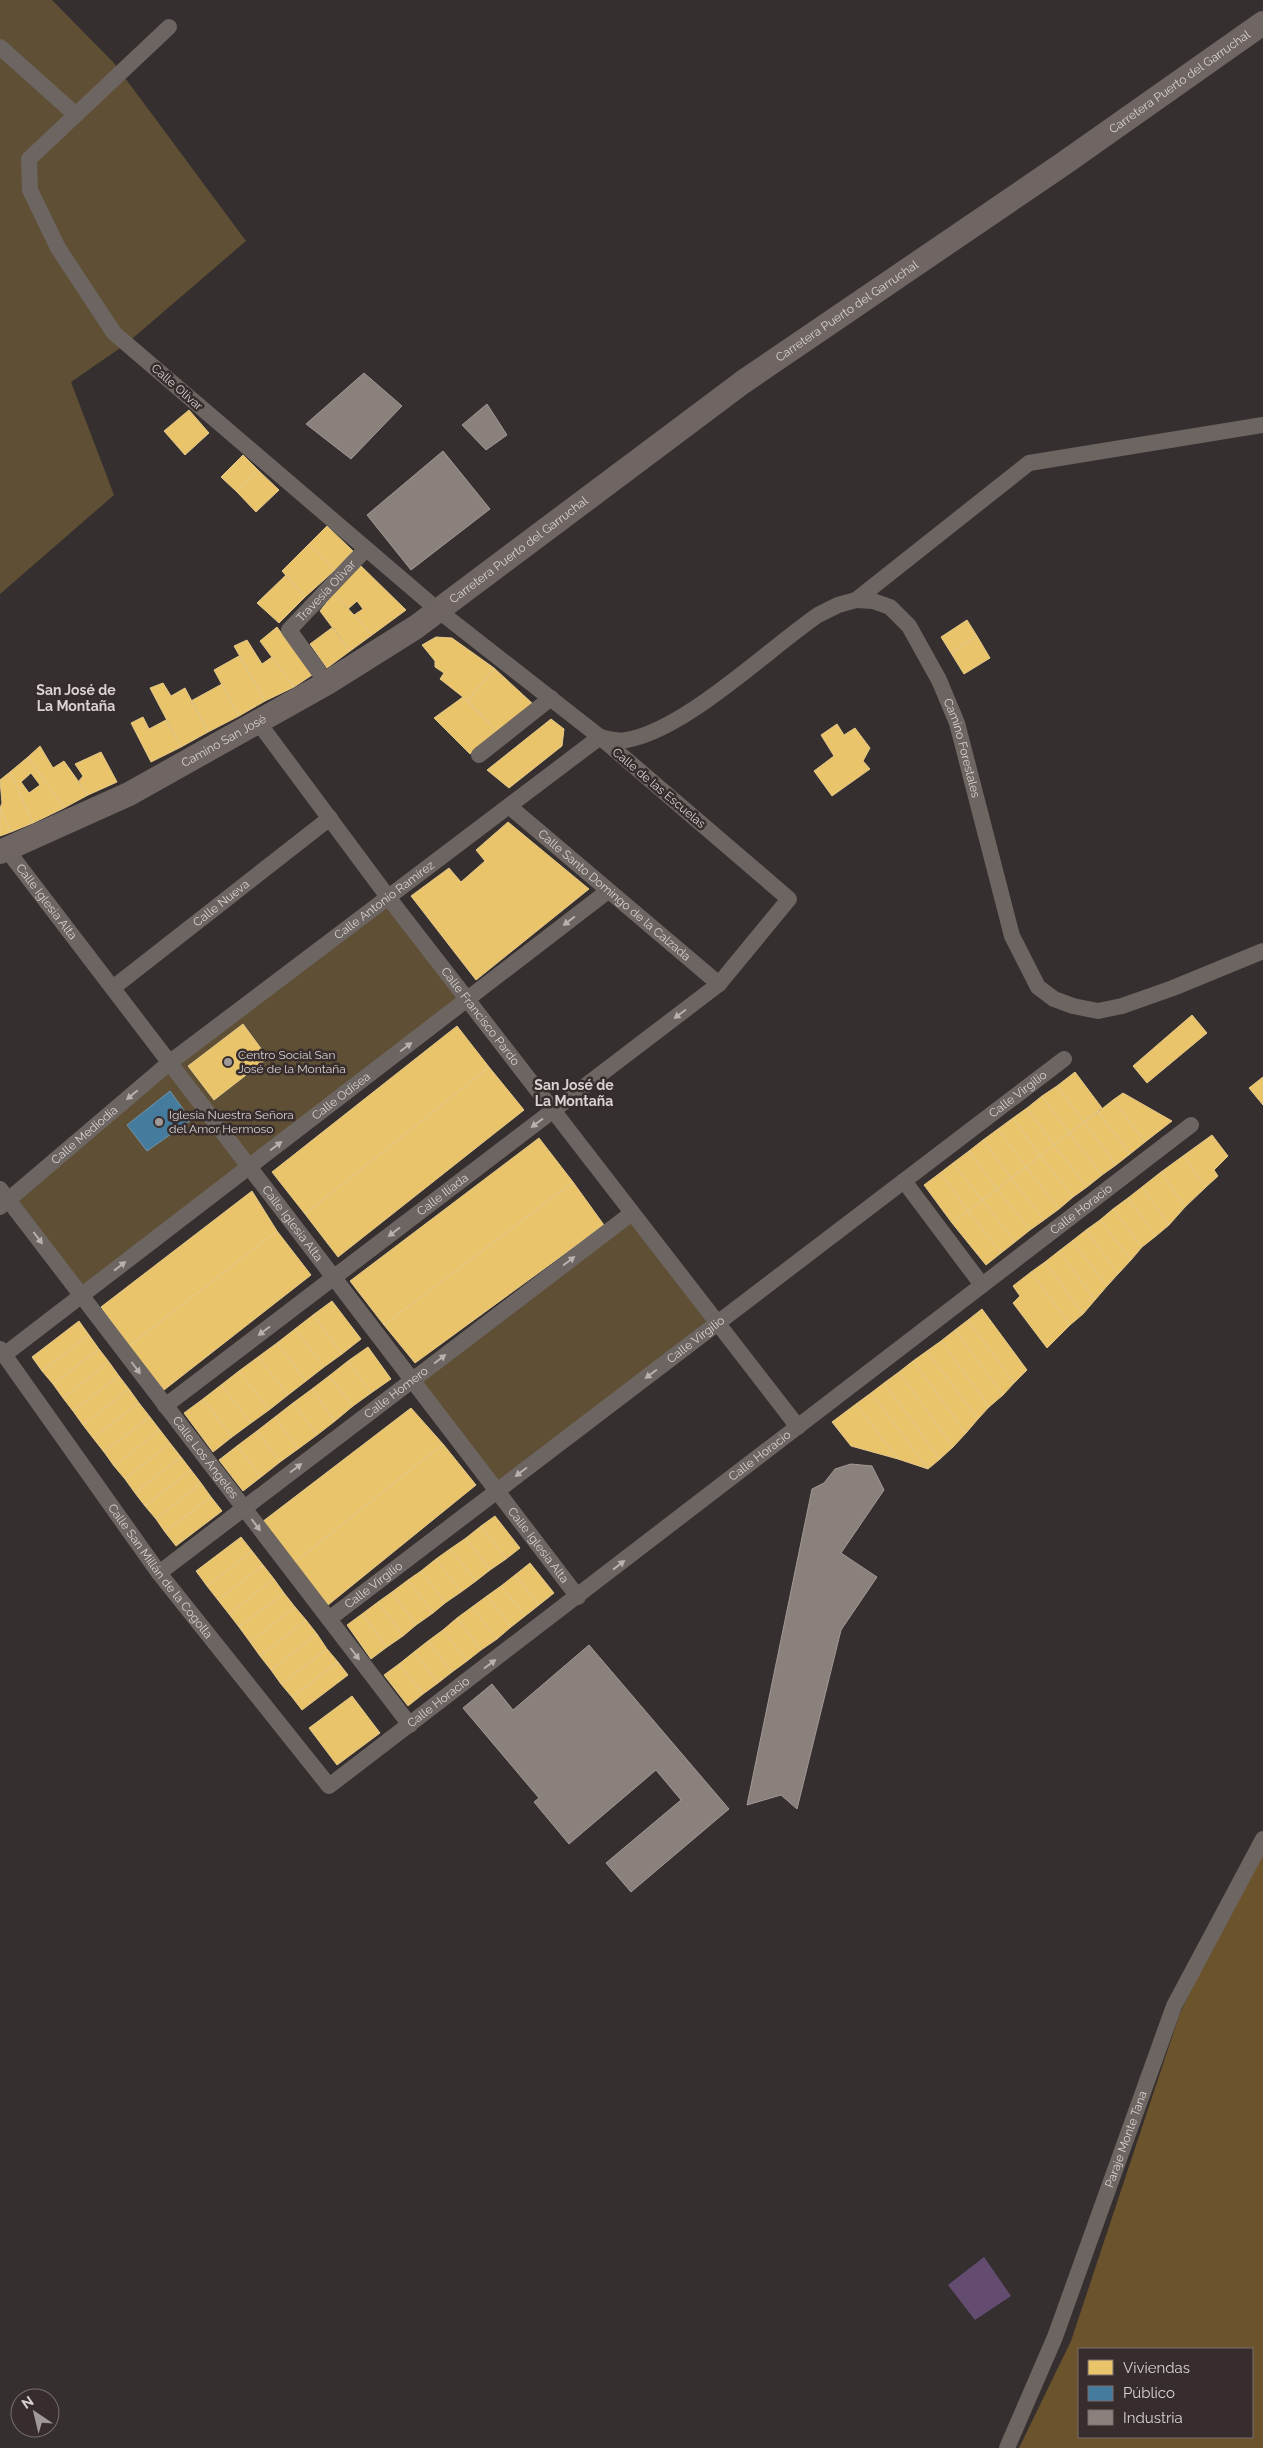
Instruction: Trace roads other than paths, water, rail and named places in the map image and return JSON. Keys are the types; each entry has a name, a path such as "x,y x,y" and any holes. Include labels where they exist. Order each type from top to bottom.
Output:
{"main road":[{"name":"Carretera Puerto del Garruchal","path":"439,611 743,382 1063,164 1263,23"},
{"name":"Camino San José","path":"3,851 129,794 327,683 439,611"}],"street":[{"name":"Calle Olivar","path":"169,27 29,159 30,190 58,248 114,333 439,611"},
{"path":"0,47 76,115"},
{"path":"856,600 1029,463 1263,425"},
{"name":"Travesía Olivar","path":"327,683 289,630 366,549"},
{"name":"Camino Forestales","path":"600,737 625,740 653,732 703,702 818,615 838,605 856,600 882,604 890,607 909,626 939,680 957,723 1012,936 1038,987 1054,999 1073,1006 1098,1011 1122,1006 1173,988 1263,951"},
{"name":"Calle de las Escuelas","path":"439,611 600,737 789,899 719,984"},
{"path":"479,755 551,698"},
{"name":"Calle Francisco Pardo","path":"258,722 388,897 798,1426"},
{"name":"Calle Antonio Ramírez","path":"169,1063 600,737"},
{"name":"Calle Santo Domingo de la Calzada","path":"509,806 719,984"},
{"name":"Calle Nueva","path":"114,987 330,818"},
{"name":"Calle Iglesia Alta","path":"3,851 114,987 169,1063 578,1597"},
{"name":"Calle Odisea","path":"2,1352 81,1296 608,891"},
{"name":"Calle Ilíada","path":"165,1406 719,984"},
{"name":"Calle Virgilio","path":"329,1619 1064,1059"},
{"name":"Calle Mediodía","path":"3,1198 169,1063"},
{"name":"Calle Horacio","path":"330,1786 1191,1125"},
{"path":"904,1181 982,1285"},
{"name":"Calle Los Ángeles","path":"3,1198 81,1296 410,1725"},
{"name":"Calle Homero","path":"159,1573 632,1213"},
{"name":"Calle San Millán de la Cogolla","path":"2,1352 159,1573 330,1786"},
{"name":"Paraje Monte Tana","path":"1007,2448 1055,2337 1174,2006 1263,1839"}],"place":[{"name":"Centro Social San José de la Montaña","path":"228,1062"},
{"name":"Iglesia Nuestra Señora del Amor Hermoso","path":"159,1122"}],"district":[{"name":"San José de La Montaña","path":"76,698"},
{"name":"San José de La Montaña","path":"574,1094"}]}
